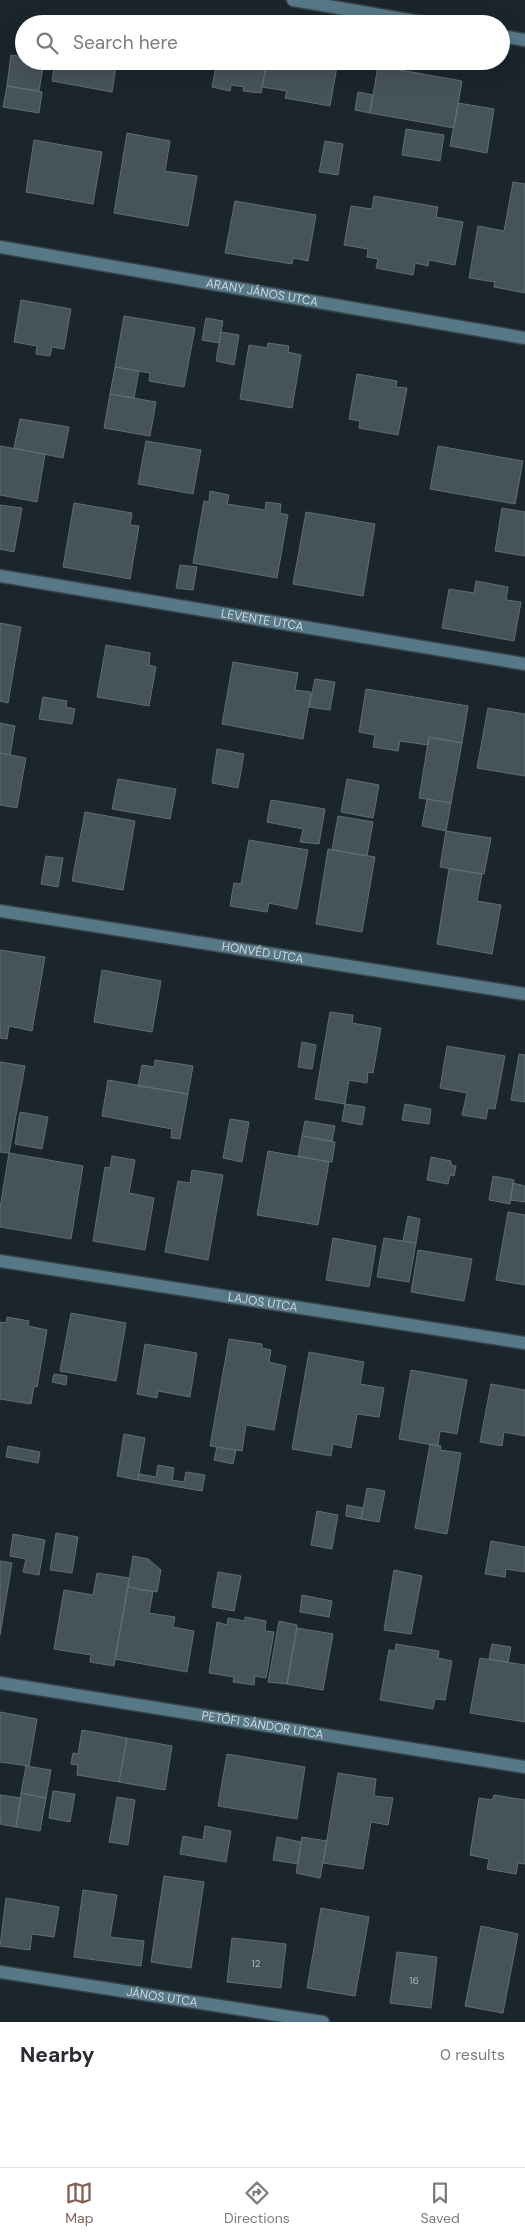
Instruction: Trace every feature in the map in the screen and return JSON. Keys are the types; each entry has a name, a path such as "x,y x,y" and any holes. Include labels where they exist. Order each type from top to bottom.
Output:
{"street":[{"path":"293,0 380,15"},
{"path":"510,38 525,40"},
{"name":"ARANY JÁNOS UTCA","path":"0,247 525,338"},
{"name":"LEVENTE UTCA","path":"0,576 525,664"},
{"name":"HONVÉD UTCA","path":"0,912 525,994"},
{"name":"LAJOS UTCA","path":"0,1261 525,1343"},
{"name":"PETŐFI SÁNDOR UTCA","path":"0,1683 525,1767"},
{"name":"JÁNOS UTCA","path":"0,1972 323,2022"}],"building":[{"path":"11,55 15,56 15,70 42,70 39,91 7,86"},
{"path":"54,70 116,70 112,92 52,81"},
{"path":"215,70 265,70 261,93 243,91 244,87 231,85 230,91 212,87"},
{"path":"265,70 336,70 330,106 285,98 287,91 262,87"},
{"path":"377,70 400,70 462,81 454,128 370,113"},
{"path":"7,86 42,92 39,113 3,107"},
{"path":"358,92 373,95 370,113 355,110"},
{"path":"458,103 494,109 487,153 450,146"},
{"path":"406,129 444,135 440,161 402,155"},
{"path":"127,133 170,141 165,171 197,176 188,226 114,213"},
{"path":"34,140 102,152 93,204 26,192"},
{"path":"325,141 343,144 338,175 319,172"},
{"path":"513,182 525,184 525,293 494,287 495,282 469,278 478,226 504,231"},
{"path":"374,196 438,207 436,217 463,222 455,265 429,260 428,266 415,263 413,275 376,268 378,259 367,257 368,249 344,245 351,206 372,209"},
{"path":"235,201 316,215 308,261 293,258 292,264 225,253"},
{"path":"21,300 71,309 64,349 52,347 50,356 36,354 37,346 14,342"},
{"path":"124,316 195,328 184,387 149,381 150,373 115,367"},
{"path":"206,318 223,321 219,343 202,340"},
{"path":"221,332 239,335 234,365 216,361"},
{"path":"268,343 289,346 288,352 301,355 292,408 240,399 249,345 267,348"},
{"path":"115,367 139,371 134,398 110,394"},
{"path":"357,374 397,381 396,387 407,388 398,435 359,428 360,421 349,419"},
{"path":"110,394 156,402 150,436 104,428"},
{"path":"20,419 69,427 63,458 14,448"},
{"path":"146,441 201,450 193,494 138,484"},
{"path":"0,446 45,454 37,502 0,495"},
{"path":"438,446 523,461 515,504 430,489"},
{"path":"210,491 229,495 227,504 265,510 266,502 281,504 280,513 288,515 277,578 193,563 204,501 209,502"},
{"path":"74,503 132,513 130,525 139,526 130,579 63,567"},
{"path":"0,505 22,508 14,552 0,549"},
{"path":"502,508 525,512 525,556 495,551"},
{"path":"306,512 375,524 363,596 293,584"},
{"path":"180,565 197,567 193,590 176,588"},
{"path":"476,581 508,587 506,600 521,602 514,641 442,628 449,589 474,593"},
{"path":"0,623 21,627 8,703 0,701"},
{"path":"106,645 150,653 149,665 156,667 149,706 97,697"},
{"path":"233,662 298,673 295,690 311,692 303,739 222,724"},
{"path":"315,679 335,682 330,710 309,707"},
{"path":"366,689 468,706 462,743 429,737 428,745 400,741 398,751 373,747 375,735 359,732"},
{"path":"43,697 67,701 66,707 75,709 72,724 39,719"},
{"path":"488,708 525,714 525,776 477,768"},
{"path":"0,723 15,726 10,755 0,753"},
{"path":"429,737 462,743 451,803 419,798"},
{"path":"217,749 244,754 238,788 212,783"},
{"path":"0,753 26,758 17,808 0,805"},
{"path":"118,779 176,789 170,819 112,809"},
{"path":"347,779 379,785 373,818 341,812"},
{"path":"427,799 451,803 446,831 422,826"},
{"path":"271,800 325,809 319,844 300,842 303,829 267,822"},
{"path":"85,812 135,821 123,890 72,881"},
{"path":"338,816 373,822 367,856 332,850"},
{"path":"446,831 491,838 484,874 440,867"},
{"path":"249,840 308,850 297,909 269,903 267,912 230,906 234,883 241,884"},
{"path":"328,849 375,857 362,932 316,924"},
{"path":"46,856 63,858 58,887 41,884"},
{"path":"449,869 482,874 477,901 501,905 492,954 437,944"},
{"path":"0,950 45,957 32,1031 9,1026 7,1039 0,1038"},
{"path":"102,970 161,981 152,1032 94,1022"},
{"path":"330,1012 353,1015 352,1023 381,1028 373,1073 368,1072 367,1083 349,1080 345,1104 315,1099"},
{"path":"302,1042 316,1045 312,1069 298,1067"},
{"path":"447,1046 505,1056 495,1109 488,1108 486,1119 462,1115 467,1093 440,1088"},
{"path":"519,1054 525,1055 525,1102 511,1100"},
{"path":"155,1060 193,1066 188,1094 138,1086 142,1065 154,1067"},
{"path":"0,1062 25,1066 9,1153 0,1152"},
{"path":"108,1080 188,1094 180,1139 171,1138 172,1129 102,1116"},
{"path":"345,1104 365,1107 362,1125 342,1121"},
{"path":"405,1104 431,1109 429,1124 402,1120"},
{"path":"20,1112 48,1117 42,1149 15,1144"},
{"path":"230,1119 249,1122 242,1162 223,1158"},
{"path":"305,1121 335,1126 332,1141 302,1136"},
{"path":"302,1136 335,1142 332,1162 298,1156"},
{"path":"268,1151 329,1162 318,1225 257,1215"},
{"path":"9,1153 83,1166 71,1239 0,1227 0,1208"},
{"path":"112,1156 135,1160 129,1193 154,1198 145,1250 93,1241 105,1167 110,1168"},
{"path":"431,1157 451,1161 451,1165 456,1166 454,1176 450,1175 448,1184 427,1180"},
{"path":"192,1170 223,1175 208,1260 165,1252 178,1181 190,1183"},
{"path":"493,1176 514,1180 510,1204 489,1200"},
{"path":"513,1183 525,1186 525,1202 510,1200"},
{"path":"508,1212 525,1215 525,1285 496,1280"},
{"path":"408,1216 420,1219 416,1243 403,1241"},
{"path":"333,1238 376,1246 369,1287 326,1280"},
{"path":"384,1238 416,1243 409,1282 377,1277"},
{"path":"418,1250 472,1259 464,1301 411,1292"},
{"path":"71,1313 126,1323 116,1381 60,1371"},
{"path":"7,1317 29,1321 28,1326 47,1330 37,1387 34,1386 31,1404 0,1399 0,1322 6,1323"},
{"path":"229,1339 262,1344 262,1348 271,1350 269,1362 286,1366 274,1430 246,1425 242,1451 210,1446"},
{"path":"145,1344 197,1353 190,1397 158,1391 157,1398 137,1394"},
{"path":"309,1352 364,1362 360,1384 384,1388 379,1417 357,1414 351,1448 333,1444 331,1456 292,1449"},
{"path":"411,1370 467,1380 457,1434 440,1431 438,1446 399,1439"},
{"path":"54,1374 67,1376 66,1385 52,1382"},
{"path":"491,1384 525,1390 525,1436 504,1432 502,1446 480,1442"},
{"path":"124,1434 145,1438 138,1480 117,1476"},
{"path":"430,1444 441,1446 440,1450 461,1453 447,1534 415,1528"},
{"path":"8,1446 40,1452 38,1463 6,1457"},
{"path":"217,1447 236,1450 233,1464 214,1460"},
{"path":"158,1465 174,1468 172,1480 184,1482 186,1472 205,1475 202,1491 138,1480 139,1474 156,1477"},
{"path":"367,1488 385,1491 379,1522 361,1519"},
{"path":"347,1505 363,1508 361,1519 346,1516"},
{"path":"317,1511 338,1515 332,1549 311,1545"},
{"path":"56,1533 78,1537 72,1573 50,1570"},
{"path":"13,1534 45,1540 39,1575 23,1572 26,1559 10,1556"},
{"path":"491,1541 525,1547 525,1572 506,1569 505,1577 485,1574"},
{"path":"133,1556 148,1559 161,1570 157,1592 128,1587"},
{"path":"0,1561 12,1563 0,1635"},
{"path":"394,1570 422,1576 411,1634 384,1630"},
{"path":"218,1572 241,1576 234,1611 212,1607"},
{"path":"97,1573 129,1578 114,1666 90,1662 91,1655 54,1649 64,1590 93,1595"},
{"path":"128,1587 153,1592 149,1613 175,1617 173,1627 194,1631 187,1672 115,1659"},
{"path":"302,1595 332,1601 329,1617 300,1612"},
{"path":"245,1617 266,1621 265,1631 274,1632 266,1678 255,1676 254,1685 233,1682 234,1677 209,1673 217,1622 227,1625 228,1618 245,1621"},
{"path":"279,1621 297,1625 287,1684 268,1682"},
{"path":"297,1628 333,1634 323,1690 287,1684"},
{"path":"396,1644 439,1651 438,1658 452,1661 445,1700 435,1699 433,1709 380,1700 389,1650 395,1651"},
{"path":"492,1644 511,1647 508,1662 489,1659"},
{"path":"480,1658 525,1665 525,1722 470,1713"},
{"path":"0,1712 37,1719 29,1766 0,1762"},
{"path":"82,1730 127,1738 119,1782 77,1775 78,1765 71,1764 73,1753 78,1754"},
{"path":"127,1738 172,1746 165,1790 119,1782"},
{"path":"227,1754 305,1767 297,1819 218,1806"},
{"path":"26,1766 51,1770 46,1798 21,1793"},
{"path":"338,1773 376,1779 374,1796 393,1798 388,1825 371,1822 363,1869 323,1863"},
{"path":"53,1791 75,1794 70,1822 49,1818"},
{"path":"21,1793 46,1798 40,1831 16,1827"},
{"path":"0,1795 21,1798 16,1827 0,1824"},
{"path":"494,1795 525,1800 525,1864 518,1863 516,1874 487,1869 489,1859 470,1855 479,1798 492,1800"},
{"path":"117,1797 135,1800 128,1845 109,1842"},
{"path":"205,1826 231,1831 226,1862 180,1854 183,1836 203,1840"},
{"path":"277,1837 301,1842 298,1864 273,1860"},
{"path":"302,1837 327,1841 320,1878 296,1873"},
{"path":"164,1876 204,1882 191,1968 151,1962"},
{"path":"83,1890 117,1895 110,1937 144,1941 141,1966 74,1957"},
{"path":"6,1898 59,1907 54,1937 32,1934 30,1950 0,1946"},
{"path":"321,1908 369,1917 355,1996 307,1988"},
{"path":"481,1926 518,1934 503,2013 465,2006"},
{"path":"232,1938 286,1944 281,1988 227,1982"},
{"path":"397,1952 437,1957 431,2008 390,2003"}]}
